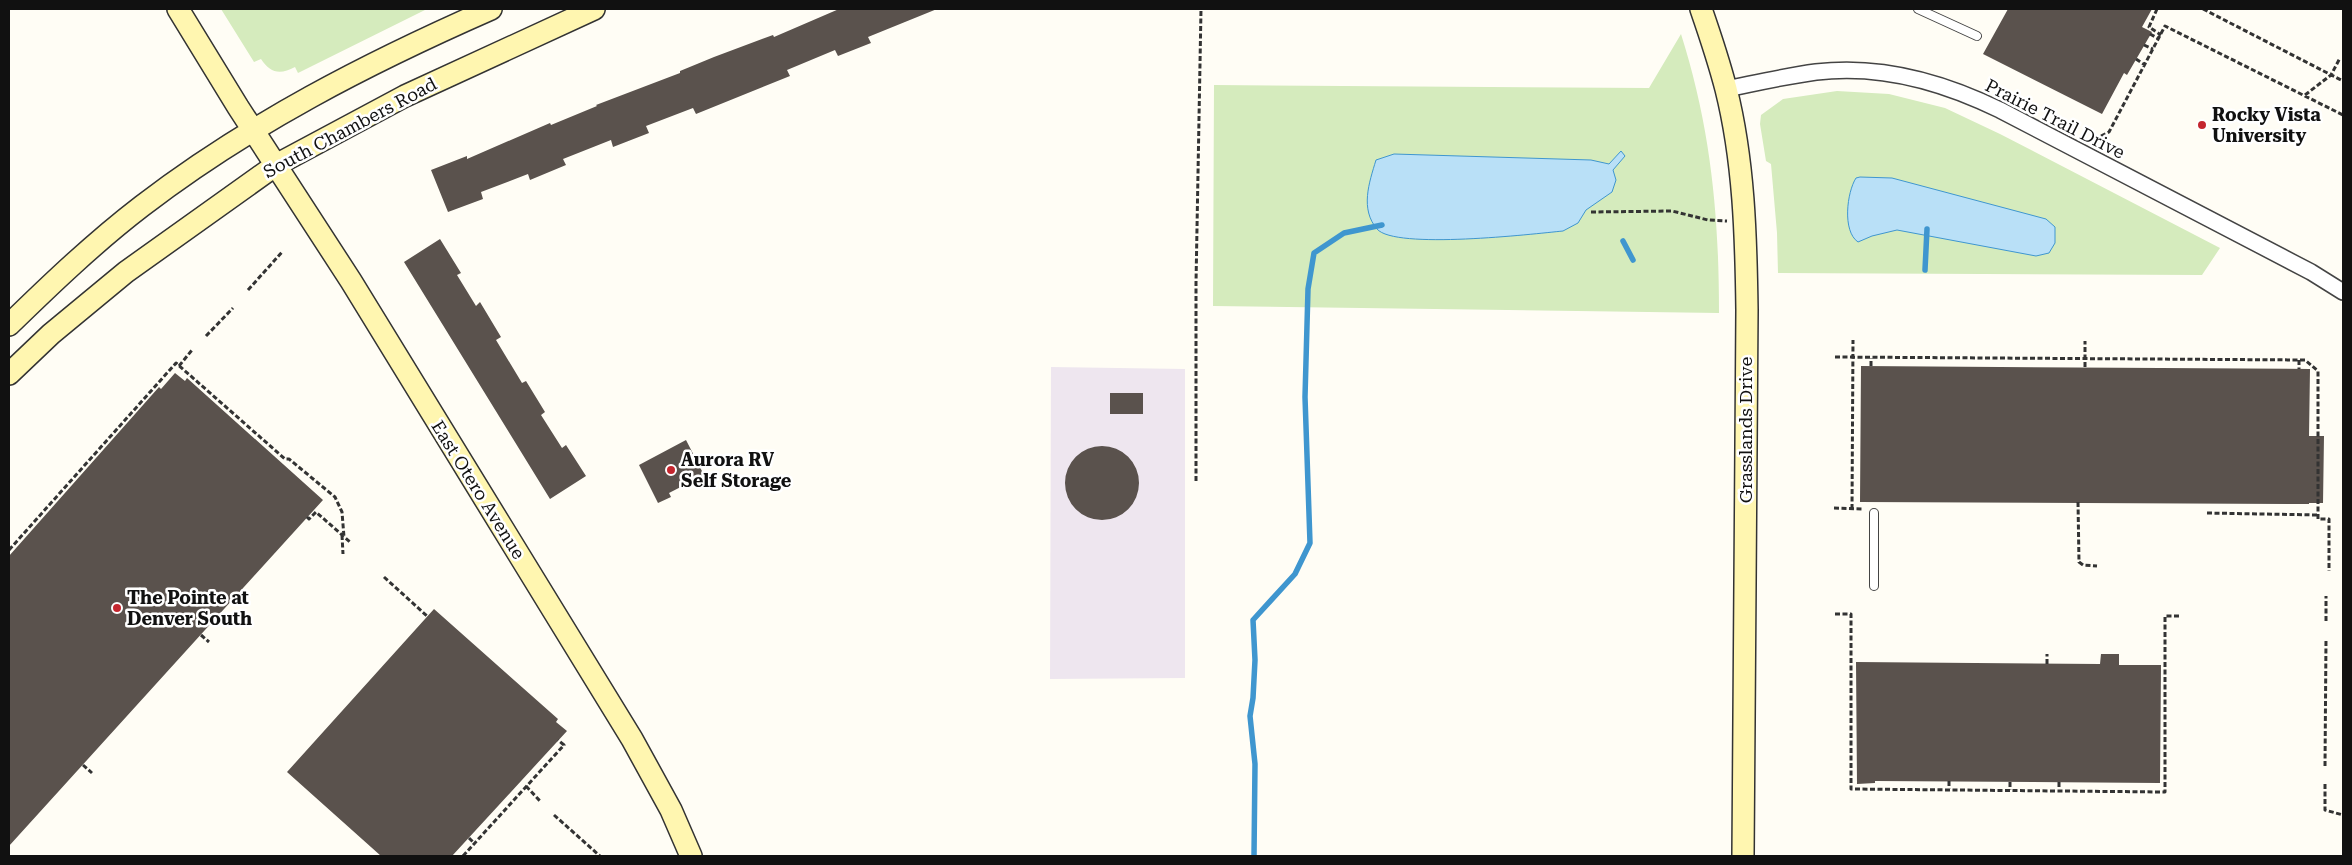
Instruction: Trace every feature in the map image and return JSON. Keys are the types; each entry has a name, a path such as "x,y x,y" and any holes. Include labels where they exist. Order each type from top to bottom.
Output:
{"street":[{"name":"East Otero Avenue","path":"178,9 350,281 627,730 667,801 691,856"},
{"path":"9,325 82,257 142,206 215,154 299,101 370,64 491,9"},
{"name":"South Chambers Road","path":"9,374 51,334 126,272 276,165 405,96 594,9"},
{"name":"Grasslands Drive","path":"1701,9 1726,88 1740,169 1745,222 1747,310 1743,856"},
{"name":"Prairie Trail Drive","path":"1726,88 1837,70 1886,73 1948,87 2009,114 2302,268 2343,292"}],"lane":[{"path":"1918,9 1977,36"},
{"path":"1874,513 1874,586"}],"path":[{"path":"1196,480 1196,283 1201,9"},
{"path":"2157,9 2148,27 2160,37"},
{"path":"2203,9 2343,82"},
{"path":"2101,136 2109,132 2166,26 2343,115"},
{"path":"2150,34 2160,37"},
{"path":"2144,45 2154,49"},
{"path":"2304,95 2331,75 2340,58"},
{"path":"2136,59 2145,65"},
{"path":"1591,212 1672,211 1708,220 1745,222"},
{"path":"248,290 283,251"},
{"path":"206,336 234,308"},
{"path":"1852,509 1853,340"},
{"path":"2085,341 2085,368"},
{"path":"179,366 192,350"},
{"path":"1835,358 2305,360 2318,371 2318,519 2329,519 2329,571"},
{"path":"1871,358 1871,366"},
{"path":"2299,360 2299,369"},
{"path":"9,550 176,363 242,424 334,495 342,512 343,554"},
{"path":"2078,502 2079,562 2083,565 2097,566"},
{"path":"307,517 309,519 316,512 350,542"},
{"path":"2207,513 2318,515"},
{"path":"384,577 427,616"},
{"path":"2326,596 2326,621"},
{"path":"1836,614 1851,614 1851,789 2165,792 2165,616 2182,616"},
{"path":"201,635 209,642"},
{"path":"2325,766 2326,640"},
{"path":"2046,664 2047,654"},
{"path":"2160,734 2165,734"},
{"path":"462,856 564,745 558,740"},
{"path":"83,764 92,773"},
{"path":"1949,782 1950,789"},
{"path":"2010,782 2010,790"},
{"path":"2059,782 2059,790"},
{"path":"520,784 526,787 540,801"},
{"path":"1868,784 1868,789"},
{"path":"2325,784 2325,810 2343,815"},
{"path":"554,815 600,856"},
{"path":"469,838 474,843"}],"shaded area":[{"path":"1051,367 1185,369 1185,678 1050,679"}],"green space":[{"path":"221,9 427,9 298,73 295,67 280,72 272,70 261,59 254,62"},
{"path":"1681,34 1700,104 1711,172 1717,241 1719,313 1213,306 1214,85 1649,88"},
{"path":"1837,91 1889,94 1945,108 2000,134 2220,248 2202,275 1778,273 1777,233 1771,164 1766,161 1760,124 1761,115 1783,99"}],"water":[{"path":"1621,151 1625,156 1613,170 1616,180 1612,192 1586,210 1578,223 1563,231 1466,239 1409,239 1389,235 1377,229 1369,213 1367,204 1369,187 1376,160 1394,154 1591,160 1609,164"},
{"path":"1856,178 1892,178 2046,219 2055,227 2055,243 2049,253 2036,256 1897,230 1872,236 1858,242 1853,237 1848,221 1848,202 1853,184"}],"building":[{"path":"839,9 937,9 868,37 871,43 838,56 835,50 787,70 790,76 696,114 693,108 646,126 649,133 613,147 611,140 563,159 566,165 530,180 528,174 481,192 483,199 448,212 431,170 467,156 467,159 550,123 551,125 596,105 680,73 680,71 714,57 773,35 774,37"},
{"path":"2008,9 2152,9 2142,27 2152,32 2127,75 2124,73 2102,114 1983,54"},
{"path":"440,239 461,273 457,275 476,306 480,302 501,337 496,340 522,383 526,381 545,412 541,415 562,448 566,445 586,476 550,499 404,262"},
{"path":"1861,366 2310,369 2309,436 2324,436 2323,503 1860,502"},
{"name":"The Pointe at Denver South","path":"175,373 185,381 187,378 323,500 9,846 9,556 159,387 161,389"},
{"path":"1110,393 1143,393 1143,414 1110,414"},
{"name":"Aurora RV Self Storage","path":"686,440 704,475 669,493 671,497 658,503 639,465"},
{"path":"1102,446 1123,452 1133,462 1139,483 1133,504 1123,514 1102,520 1081,514 1071,504 1065,483 1071,462 1081,452"},
{"path":"434,609 558,719 556,722 567,731 452,856 381,856 287,772"},
{"path":"2101,654 2119,654 2119,665 2161,665 2160,783 1875,781 1875,783 1857,784 1856,662 2100,664"}],"waterway":[{"path":"1254,856 1255,764 1250,716 1255,660 1253,620 1295,574 1310,543 1305,397 1308,289 1314,253 1344,233 1382,225"},
{"path":"1925,270 1927,229"},
{"path":"1623,241 1633,260"}],"place":[{"name":"Rocky Vista University","path":"2202,125"},
{"name":"Aurora RV Self Storage","path":"671,470"},
{"name":"The Pointe at Denver South","path":"117,608"}]}
